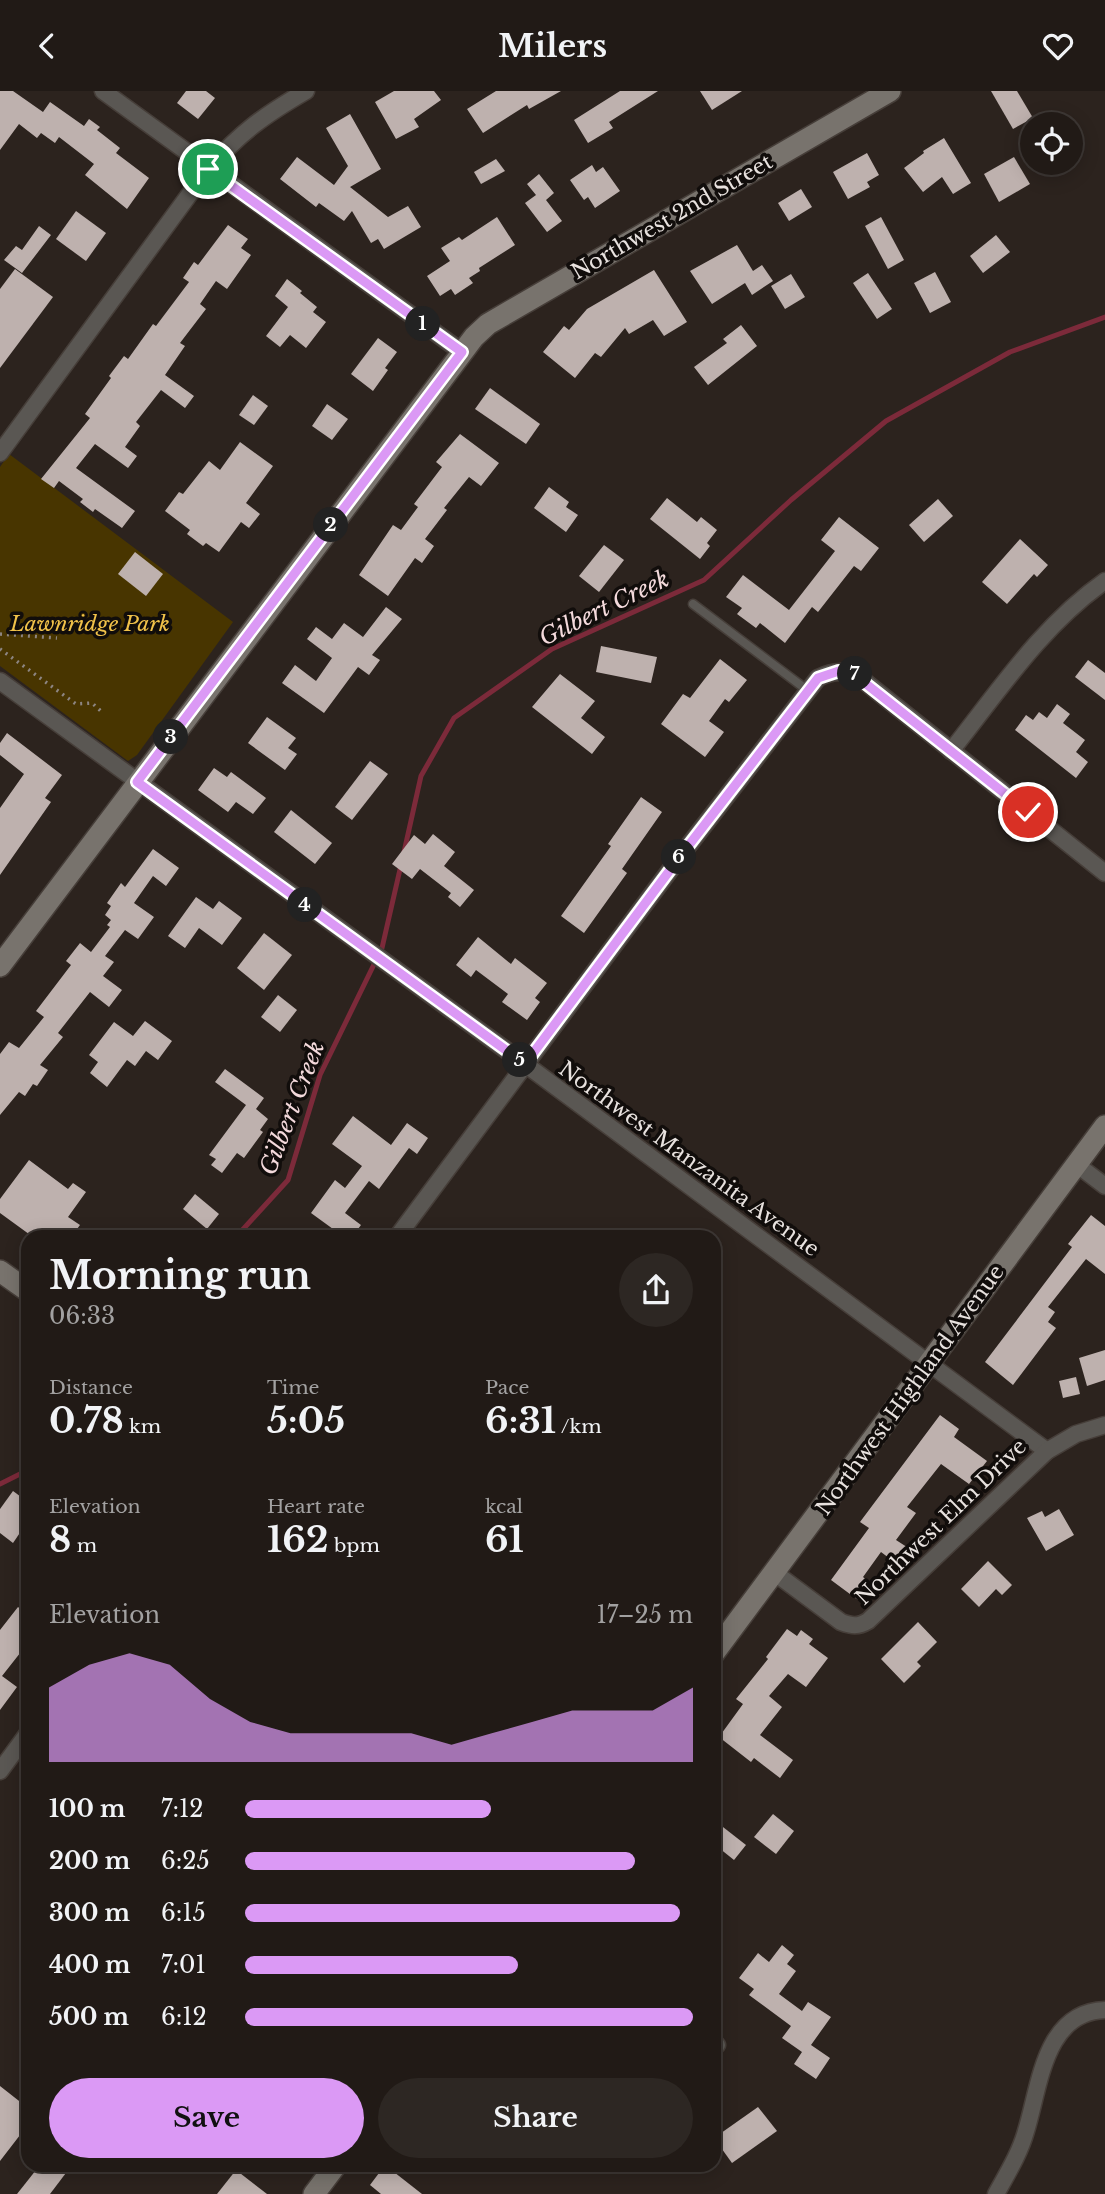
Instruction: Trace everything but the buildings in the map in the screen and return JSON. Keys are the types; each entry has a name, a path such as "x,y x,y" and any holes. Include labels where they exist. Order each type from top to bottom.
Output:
{"street":[{"path":"103,91 462,352"},
{"path":"0,453 208,169 262,116 306,91"},
{"name":"Northwest 2nd Street","path":"0,966 462,352 488,324 890,91"},
{"path":"951,751 1041,639 1074,604 1105,581"},
{"path":"402,1230 818,678 839,671 851,672 1105,873"},
{"name":"Northwest Manzanita Avenue","path":"0,681 525,1064 1046,1451"},
{"name":"Northwest Highland Avenue","path":"721,1641 775,1573 1105,1126"},
{"path":"1076,1164 1105,1186"},
{"path":"0,1271 21,1286"},
{"name":"Northwest Elm Drive","path":"775,1573 841,1622 861,1626 1046,1451 1076,1434 1105,1425"},
{"path":"0,1771 21,1742"},
{"path":"996,2194 1026,2133 1047,2055 1056,2039 1077,2016 1105,2010"},
{"path":"314,2194 331,2172"}],"lane":[{"path":"693,604 807,690"}],"path":[{"path":"0,634 57,638"},
{"path":"0,649 76,704 92,703 103,713"}],"green space":[{"name":"Lawnridge Park","path":"9,454 233,622 137,755 128,761 0,666 0,467"}],"waterway":[{"name":"Gilbert Creek","path":"404,852 421,776 454,718 552,649 704,580 791,500 886,421 1010,352 1105,317"},
{"name":"Gilbert Creek","path":"242,1230 288,1180 320,1075 382,948 401,865"},
{"name":"Gilbert Creek","path":"0,1484 21,1474"}],"route":[{"path":"208,169 462,352 137,782 525,1064 818,678 839,671 851,672 1028,812"}]}
